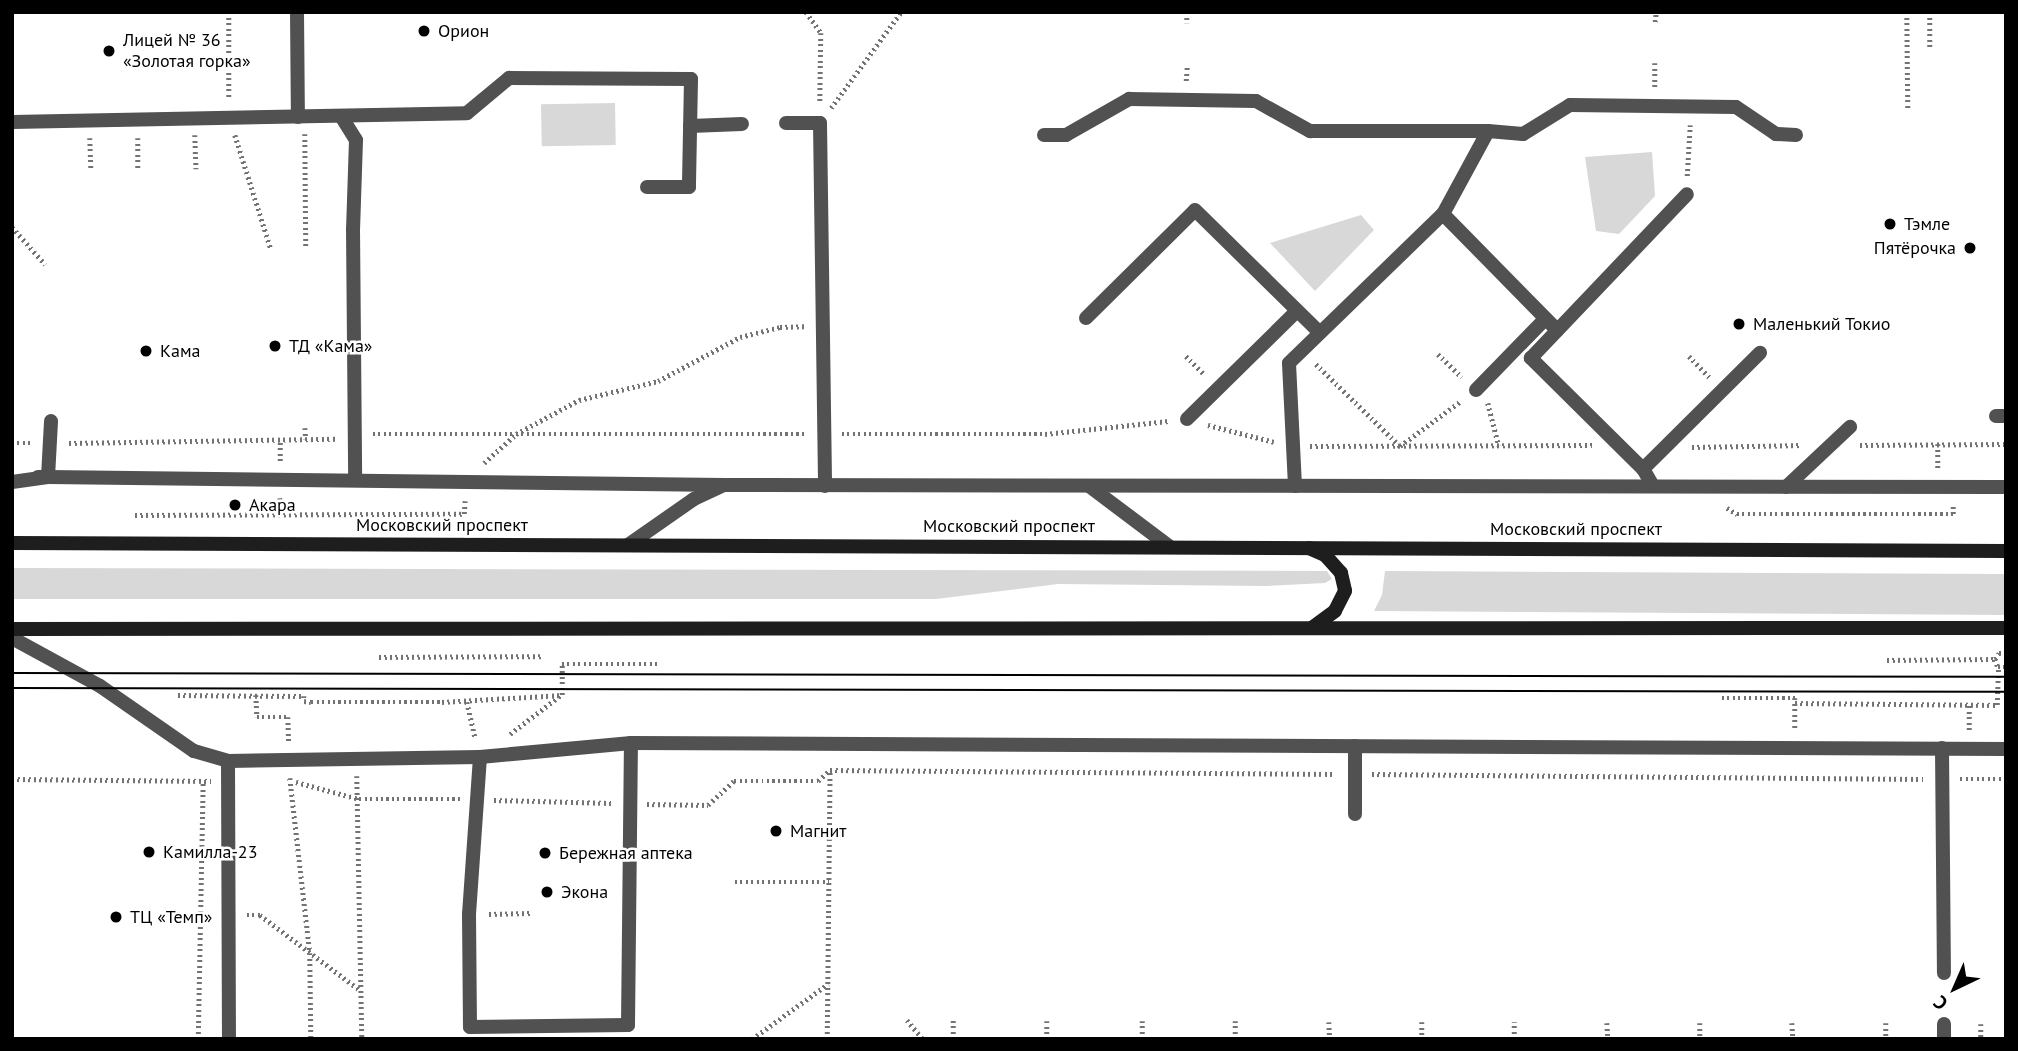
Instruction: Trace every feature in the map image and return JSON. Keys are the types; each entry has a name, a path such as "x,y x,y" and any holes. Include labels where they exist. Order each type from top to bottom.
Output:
{"main road":[{"name":"Московский проспект","path":"12,543 1305,546 2006,551"},
{"path":"1305,546 1325,555 1341,573 1345,591 1335,611 1312,628"},
{"path":"12,629 2006,628"}],"street":[{"path":"297,12 301,117"},
{"path":"12,122 467,113 509,78 691,79 689,187 647,187"},
{"path":"1044,135 1066,135 1129,99 1256,101 1310,131 1488,131 1523,134 1570,105 1736,107 1776,135 1796,135"},
{"path":"341,116 356,140 355,480"},
{"path":"786,123 820,123 825,486"},
{"path":"690,126 742,124"},
{"path":"1294,486 1289,363 1443,214 1488,131"},
{"path":"1653,486 1643,469 1531,358 1687,194"},
{"path":"1086,318 1195,210 1319,332"},
{"path":"1443,214 1558,330"},
{"path":"1187,419 1297,311"},
{"path":"1476,390 1545,318"},
{"path":"1643,469 1760,353"},
{"path":"48,477 51,421"},
{"path":"1786,487 1850,426"},
{"path":"12,480 48,477 825,486 2006,487"},
{"path":"628,545 694,499 725,485"},
{"path":"1089,486 1169,546"},
{"path":"12,638 100,686 194,751 228,761 480,757 631,743 2006,748"},
{"path":"480,757 469,914 470,1027 628,1025 631,743"},
{"path":"1355,746 1355,814"},
{"path":"1942,748 1944,973"},
{"path":"228,761 229,1039"},
{"path":"1944,1024 1944,1039"}],"path":[{"path":"229,12 229,118 271,249"},
{"path":"806,12 821,33 820,123"},
{"path":"820,123 901,12"},
{"path":"1187,12 1188,23"},
{"path":"1655,22 1656,12"},
{"path":"1908,12 1908,108"},
{"path":"1930,12 1930,47"},
{"path":"1687,194 1690,107"},
{"path":"301,117 306,249"},
{"path":"195,119 195,169"},
{"path":"138,120 138,169"},
{"path":"89,121 91,169"},
{"path":"12,227 45,264"},
{"path":"135,515 464,514 467,483 496,449 516,434 579,400 658,381 740,337 780,327 823,325"},
{"path":"1301,350 1400,446 1476,390"},
{"path":"1438,354 1492,406 1499,446"},
{"path":"1186,356 1219,388"},
{"path":"1689,356 1722,391"},
{"path":"305,428 306,439"},
{"path":"12,443 354,439 376,434 1045,434"},
{"path":"1938,444 1938,470"},
{"path":"1718,508 1731,508 1737,514 1953,514"},
{"path":"1995,660 1999,653 2006,653"},
{"path":"379,657 544,656"},
{"path":"1887,660 1995,660"},
{"path":"1795,703 1997,705 1998,667 1995,660"},
{"path":"562,695 562,664 661,664"},
{"path":"1998,667 2006,667"},
{"path":"178,695 304,696 304,701 311,702 467,702 562,695"},
{"path":"256,695 257,717 288,717 290,780 310,953 311,1039"},
{"path":"467,702 480,757 562,695"},
{"path":"1722,698 1795,698 1795,748"},
{"path":"356,758 359,799 362,1039"},
{"path":"827,1039 830,770"},
{"path":"278,780 290,780 359,799 708,805 734,781 818,781 830,770 2006,779"},
{"path":"12,779 228,780"},
{"path":"198,1039 203,781"},
{"path":"735,882 829,882"},
{"path":"469,914 530,913"},
{"path":"201,916 260,915 361,990"},
{"path":"752,1039 828,984"},
{"path":"907,1020 923,1039"},
{"path":"953,1020 953,1039"},
{"path":"1047,1021 1047,1039"},
{"path":"1142,1021 1142,1039"},
{"path":"1235,1021 1235,1039"},
{"path":"1329,1022 1329,1039"},
{"path":"1422,1022 1422,1039"},
{"path":"1514,1023 1514,1039"},
{"path":"1607,1023 1608,1039"},
{"path":"1700,1023 1700,1039"},
{"path":"1792,1023 1793,1039"},
{"path":"1886,1023 1886,1039"},
{"path":"1981,1024 1982,1039"}],"shaded area":[{"path":"615,103 616,145 542,146 541,104"},
{"path":"1652,152 1655,196 1619,234 1596,231 1585,157"},
{"path":"1361,215 1374,230 1315,291 1270,243"},
{"path":"12,568 1327,571 1332,579 1325,583 1266,586 1058,584 936,599 12,599"},
{"path":"1385,571 2006,574 2006,615 1374,611 1382,595"}],"tram line":[{"path":"12,673 2006,677"},
{"path":"12,688 2006,692"}],"place":[{"name":"Орион","path":"424,31"},
{"name":"Лицей № 36 «Золотая горка»","path":"109,51"},
{"name":"Тэмле","path":"1890,224"},
{"name":"Пятёрочка","path":"1970,248"},
{"name":"Маленький Токио","path":"1739,324"},
{"name":"ТД «Кама»","path":"275,346"},
{"name":"Кама","path":"146,351"},
{"name":"Акара","path":"235,505"},
{"name":"Магнит","path":"776,831"},
{"name":"Камилла-23","path":"149,852"},
{"name":"Бережная аптека","path":"545,853"},
{"name":"Экона","path":"547,892"},
{"name":"ТЦ «Темп»","path":"116,917"}]}
